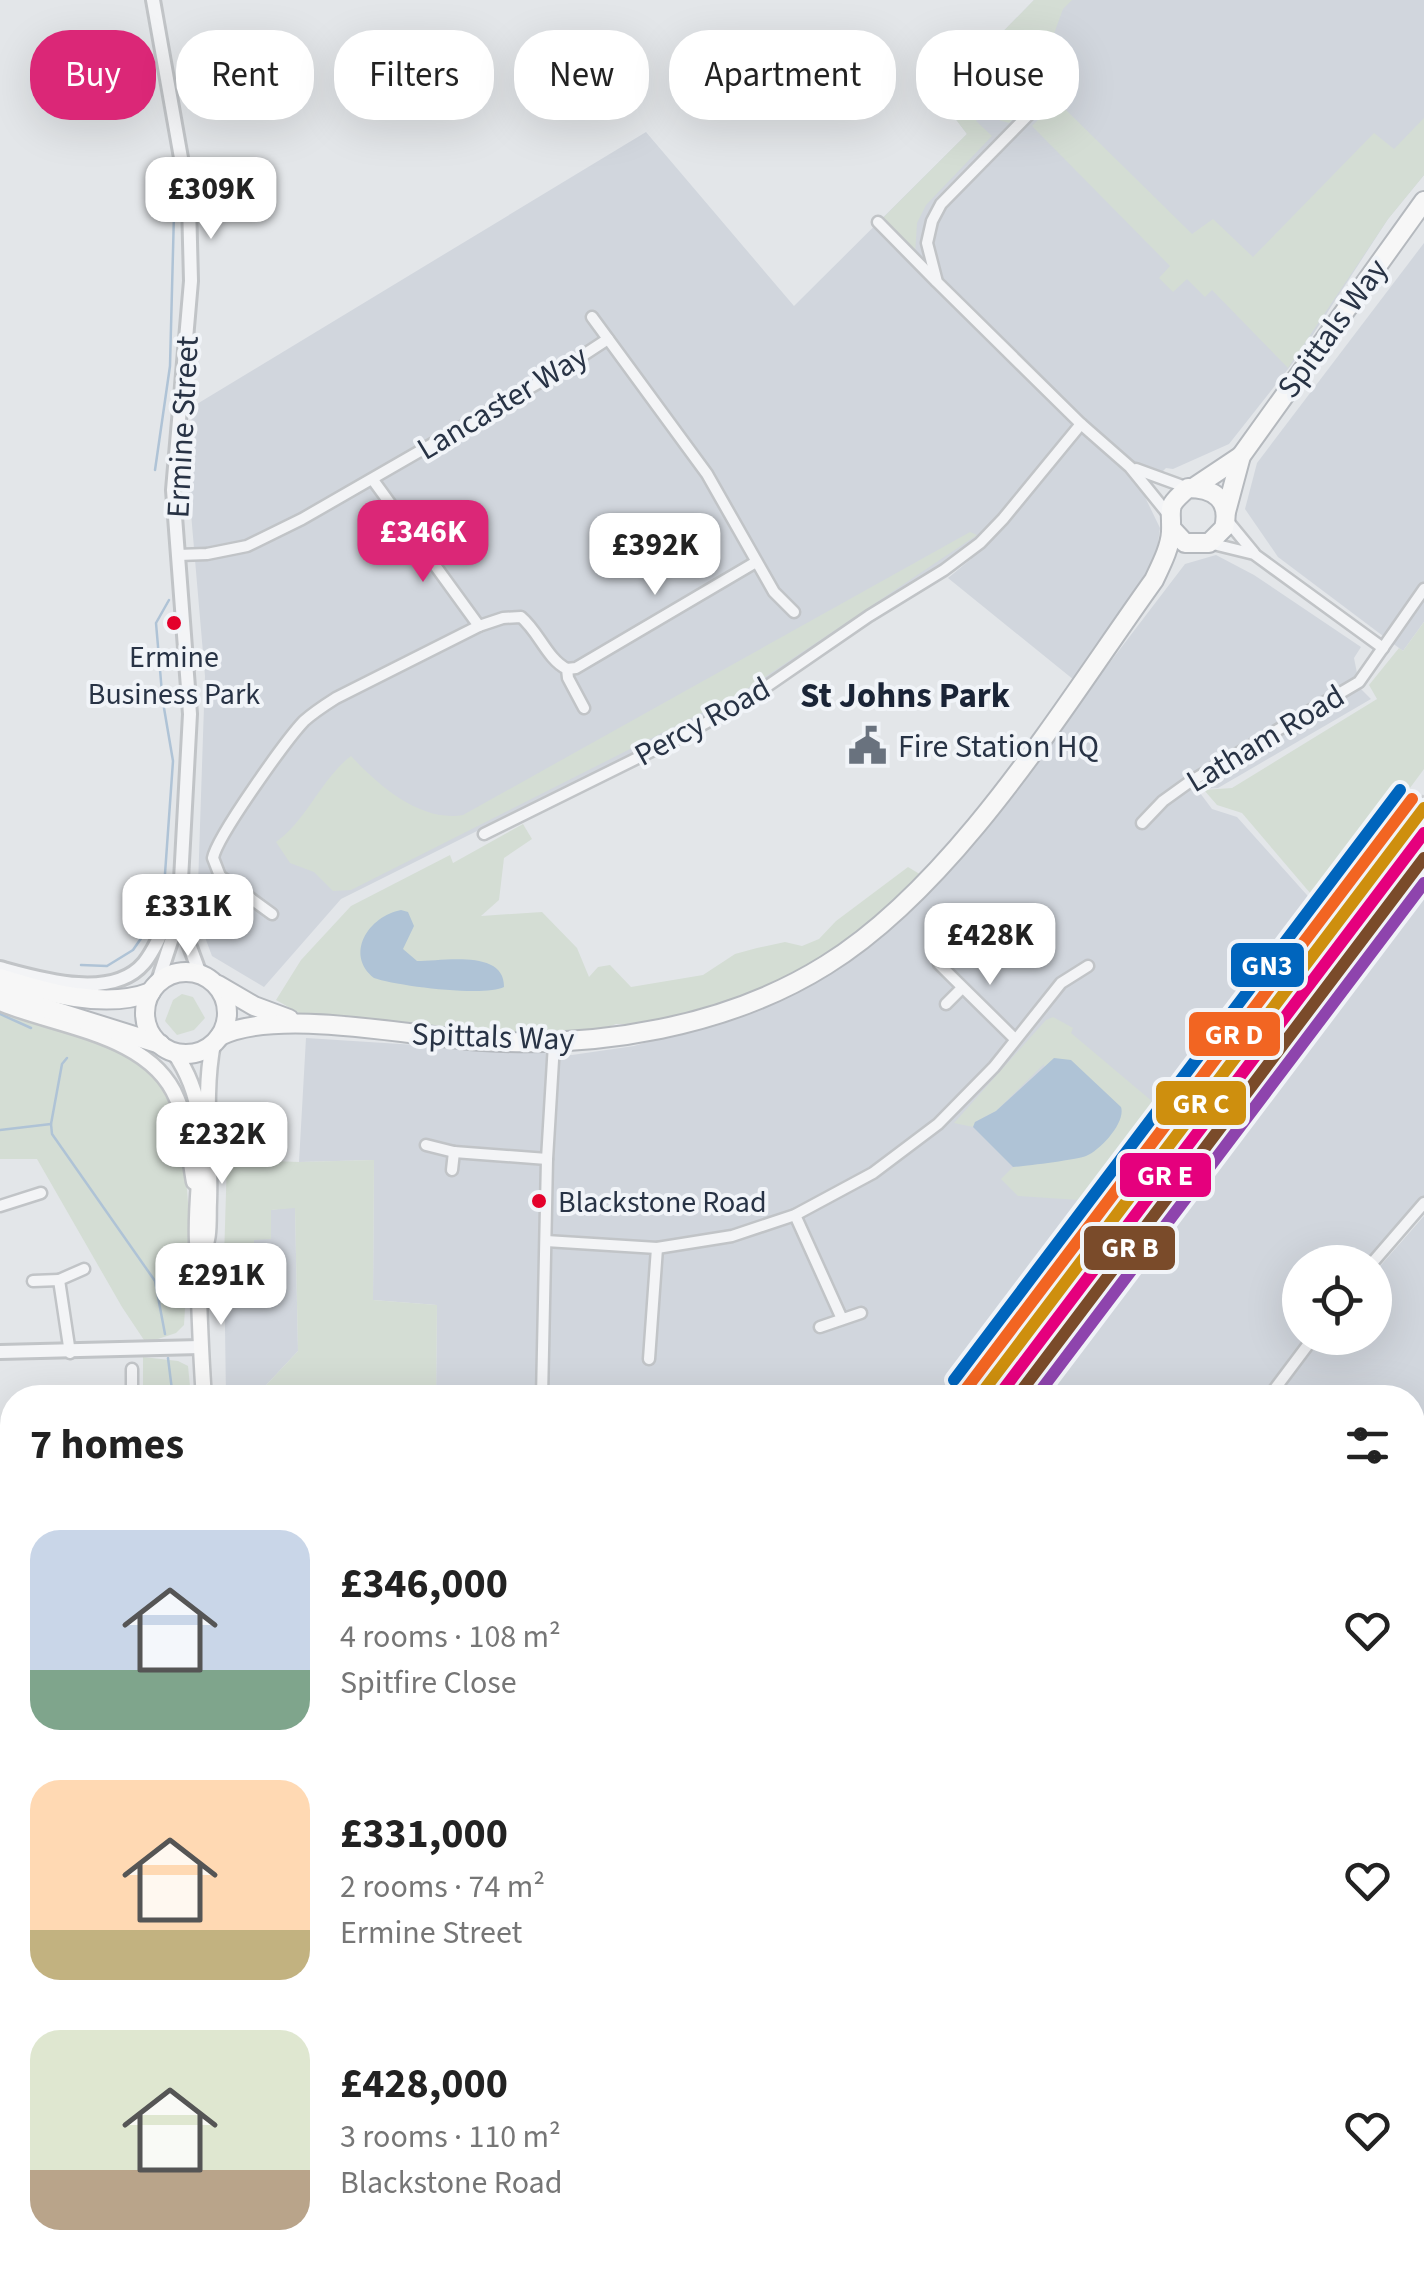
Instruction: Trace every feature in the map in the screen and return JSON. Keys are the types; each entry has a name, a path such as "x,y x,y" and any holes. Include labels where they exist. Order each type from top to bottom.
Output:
{"highway":[{"name":"Spittals Way","path":"1226,516 1241,456 1424,201"},
{"name":"Spittals Way","path":"1191,488 1241,456"},
{"path":"1191,488 1215,493 1226,516 1218,537 1202,544 1154,580 1166,554 1173,502 1191,488"},
{"path":"1170,522 1185,542 1202,544"},
{"name":"Spittals Way","path":"217,1040 243,1027 298,1023 554,1044 652,1032 746,1003 827,965 910,896 964,839 1010,782 1154,580"},
{"path":"0,978 108,1000 137,997 177,973 208,979 227,1009 217,1040 202,1051 167,1048 0,994"},
{"name":"Spittals Way","path":"208,979 254,1006 298,1023"},
{"path":"154,988 146,1002 147,1026 167,1048"}],"main road":[{"path":"0,1003 118,1044 148,1061 176,1096 184,1120 199,1212"},
{"path":"199,1258 206,1247 208,1225 208,1069 217,1040"},
{"path":"167,1048 190,1076 196,1094 201,1150 203,1385"}],"street":[{"name":"Ermine Street","path":"153,0 189,203 191,281 173,490 190,714 179,917 154,988"},
{"path":"937,282 926,243 932,221 942,204 1024,120"},
{"path":"878,222 1081,424 1130,467 1170,522"},
{"path":"592,317 707,474 774,592 794,612"},
{"name":"Lancaster Way","path":"178,555 247,546 372,480 608,339"},
{"name":"Percy Road","path":"484,834 750,698 944,570 980,543 1081,424"},
{"path":"1130,467 1191,488"},
{"path":"372,480 479,626"},
{"path":"1226,516 1254,554 1383,648"},
{"path":"1202,544 1254,554"},
{"path":"568,669 756,562"},
{"name":"Latham Road","path":"1142,824 1163,801 1188,784 1359,682 1424,589"},
{"path":"272,914 220,876 213,858 222,836 301,724 336,698 479,626 521,617 534,628 559,664 568,669"},
{"path":"568,669 568,678 584,708"},
{"path":"0,968 76,982 119,980 146,960 180,897"},
{"name":"Ermine Street","path":"179,917 208,979"},
{"path":"939,964 1015,1038"},
{"path":"546,1242 657,1248 732,1236 794,1215 872,1174 938,1124 994,1067 1061,983 1088,966"},
{"path":"946,1004 961,989"},
{"path":"542,1385 547,1159 554,1044"},
{"path":"426,1146 547,1159"},
{"path":"452,1170 454,1152"},
{"path":"0,1206 41,1193"},
{"path":"1388,1245 1424,1203"},
{"path":"794,1215 842,1319"},
{"path":"649,1360 657,1248"},
{"path":"33,1281 59,1280 84,1268"},
{"path":"59,1280 70,1353"},
{"path":"820,1327 861,1312"},
{"path":"0,1352 200,1347"},
{"path":"1278,1385 1300,1355"},
{"path":"132,1368 132,1385"}],"shaded area":[{"path":"1034,0 1424,0 1424,175 1388,219 1303,350 1229,444 1173,469 1166,468 1152,482 1145,497 1160,528 1160,555 1150,579 1074,680 948,578 971,559 959,552 727,706 341,899 264,987 212,956 197,916 205,676 189,490 192,407 646,132 794,306 967,134 956,120 1079,120 1079,30 1005,30"},
{"path":"1034,0 1072,0 1063,9 1055,30 1005,30"},
{"path":"1424,118 1424,175 1388,219 1288,368 1212,290 1205,297 1187,279 1173,292 1159,278 1170,266 1032,126 1038,120 1076,120 1192,234 1213,219 1253,257 1374,133 1394,149"},
{"path":"956,120 977,120 992,136 926,205 917,223 915,255 881,220 967,134"},
{"path":"1424,243 1424,622 1403,651 1278,557 1245,509 1257,463"},
{"path":"970,532 977,535 741,693 351,890 333,891 314,872 290,863 276,842 297,823 331,776 351,756 387,790 416,807 447,816 463,815"},
{"path":"1216,555 1254,575 1361,647 1354,658 1360,688 1371,699 1218,788 1197,789 1212,809 1237,817 1323,913 964,1385 436,1385 437,1305 373,1300 374,1160 299,1162 306,1038 572,1055 634,1046 753,1012 860,951 927,893 972,843 1185,564"},
{"path":"1424,622 1424,769 1322,907 1242,813 1217,805 1204,790 1232,788 1377,699 1369,685 1399,648 1403,651"},
{"path":"523,824 532,839 504,858 499,900 481,916 542,912 577,948 589,977 598,967 610,965 631,987 703,975 735,954 757,948 785,942 802,946 819,939 836,921 908,867 928,879 828,960 775,984 659,1024 616,1024 590,1034 549,1038 372,1025 299,1013 276,1000 301,960 351,906 450,855 453,863"},
{"path":"1424,872 1424,1198 1384,1245 1282,1245 1282,1355 1294,1355 1269,1385 1055,1385 1357,956"},
{"path":"182,994 193,997 205,1018 194,1030 177,1035 165,1021 173,1000"},
{"path":"0,1008 127,1055 149,1071 169,1094 183,1138 190,1228 184,1325 176,1333 146,1343 37,1159 0,1159"},
{"path":"1053,1017 1073,1028 1071,1033 1166,1113 1095,1201 1018,1196 1001,1179 1013,1167 1049,1160 1044,1064 996,1111 973,1127 954,1123 1046,1020"},
{"path":"227,1159 374,1160 373,1300 437,1305 436,1385 266,1385 298,1351 295,1208 271,1210 271,1239 254,1240 253,1259 224,1259"},
{"path":"295,1207 298,1351 266,1385 226,1385 224,1259 252,1259 254,1240 270,1210"},
{"path":"1424,1216 1424,1385 1286,1385 1309,1355 1392,1355 1392,1253"},
{"path":"143,1357 188,1366 190,1385 143,1385"}],"water":[{"path":"401,910 408,912 414,926 403,949 417,961 484,962 502,975 504,987 460,991 374,978 361,958 364,937 379,920"},
{"path":"1054,1058 1071,1060 1121,1107 1120,1120 1105,1142 1086,1156 1013,1167 973,1127"}],"waterway":[{"path":"155,470 170,366 174,213"},
{"path":"162,693 156,623 169,600"},
{"path":"81,965 107,966 133,950 151,924 164,888 173,761 164,708"},
{"path":"0,1014 31,1028"},
{"path":"51,1124 62,1064 67,1058"},
{"path":"0,1130 51,1124 52,1134 155,1281 165,1334"},
{"path":"168,1358 171,1385"}],"railway":[{"path":"979,1385 1424,795"}],"transit line":[{"name":"GN3","path":"954,1380 1400,790"},
{"path":"969,1385 1412,799"},
{"path":"988,1385 1424,808"},
{"path":"1007,1385 1424,833"},
{"path":"1026,1385 1424,858"},
{"path":"1045,1385 1424,883"}],"place":[{"name":"Ermine Business Park","path":"174,623"},
{"name":"Fire Station HQ","path":"868,746"},
{"name":"Blackstone Road","path":"539,1201"}],"district":[{"name":"St Johns Park","path":"905,695"}]}
